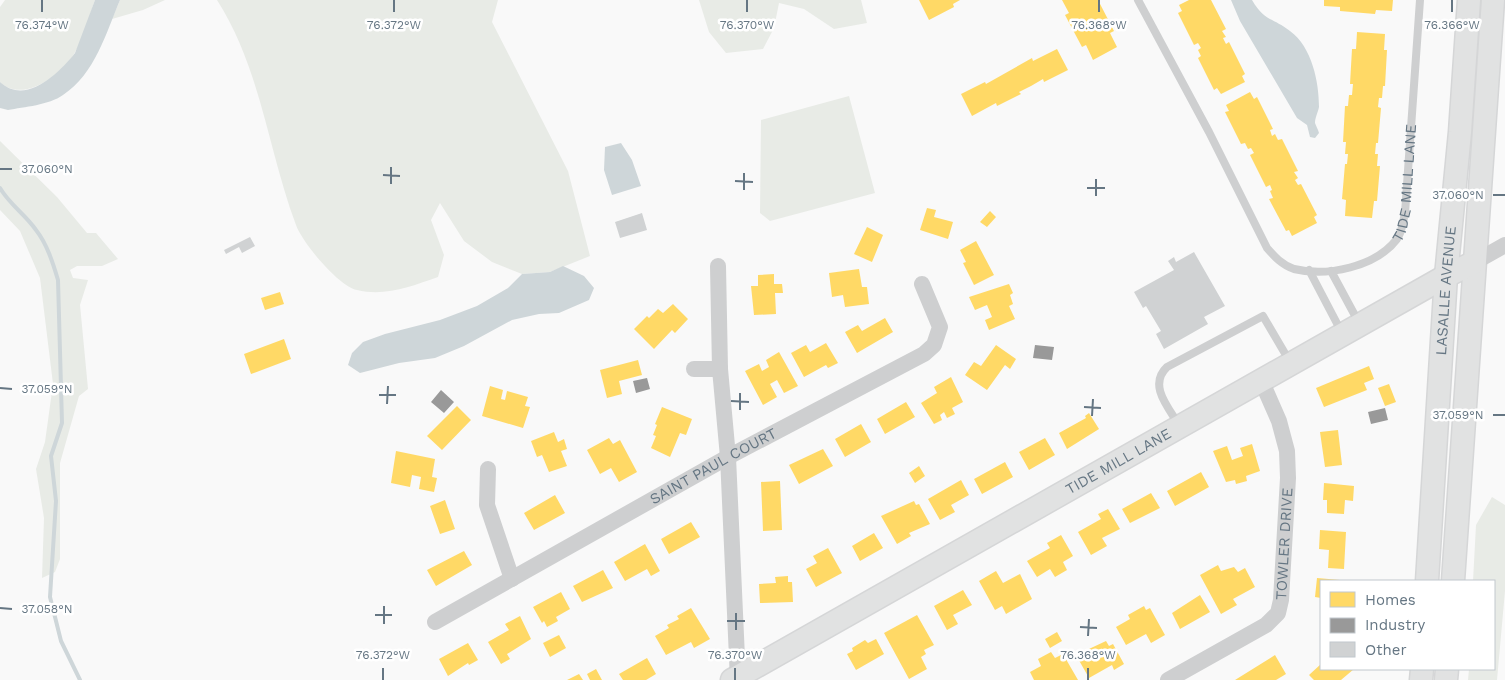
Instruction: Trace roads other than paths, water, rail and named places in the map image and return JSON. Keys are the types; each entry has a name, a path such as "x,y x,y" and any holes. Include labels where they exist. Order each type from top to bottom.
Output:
{"main road":[{"name":"LASALLE AVENUE","path":"1427,580 1446,276 1460,132 1468,0"},
{"name":"LASALLE AVENUE","path":"1453,580 1473,263 1486,131 1493,0"},
{"name":"TIDE MILL LANE","path":"735,679 1291,363 1446,276 1473,263"}],"street":[{"name":"TIDE MILL LANE","path":"1473,263 1505,245"},
{"path":"718,266 720,369 728,457 735,679"},
{"name":"SAINT PAUL COURT","path":"435,622 728,457 924,354 934,344 940,327 922,284"},
{"path":"694,369 720,369"},
{"name":"TOWLER DRIVE","path":"1168,680 1184,676 1266,625 1278,613 1286,541 1287,451 1279,421 1261,380"},
{"path":"488,469 487,505 512,579"}],"lane":[{"name":"TIDE MILL LANE","path":"1138,0 1209,132 1267,248 1279,262 1294,268 1332,271 1375,257 1398,238 1405,213 1420,0"},
{"path":"1309,270 1351,330"},
{"path":"1332,271 1351,330"},
{"path":"1180,426 1159,388 1160,376 1167,367 1263,316 1291,363"}],"waterway":[{"path":"0,188 40,235 58,280 62,423 51,456 56,501 50,597 61,641 80,680"}]}
